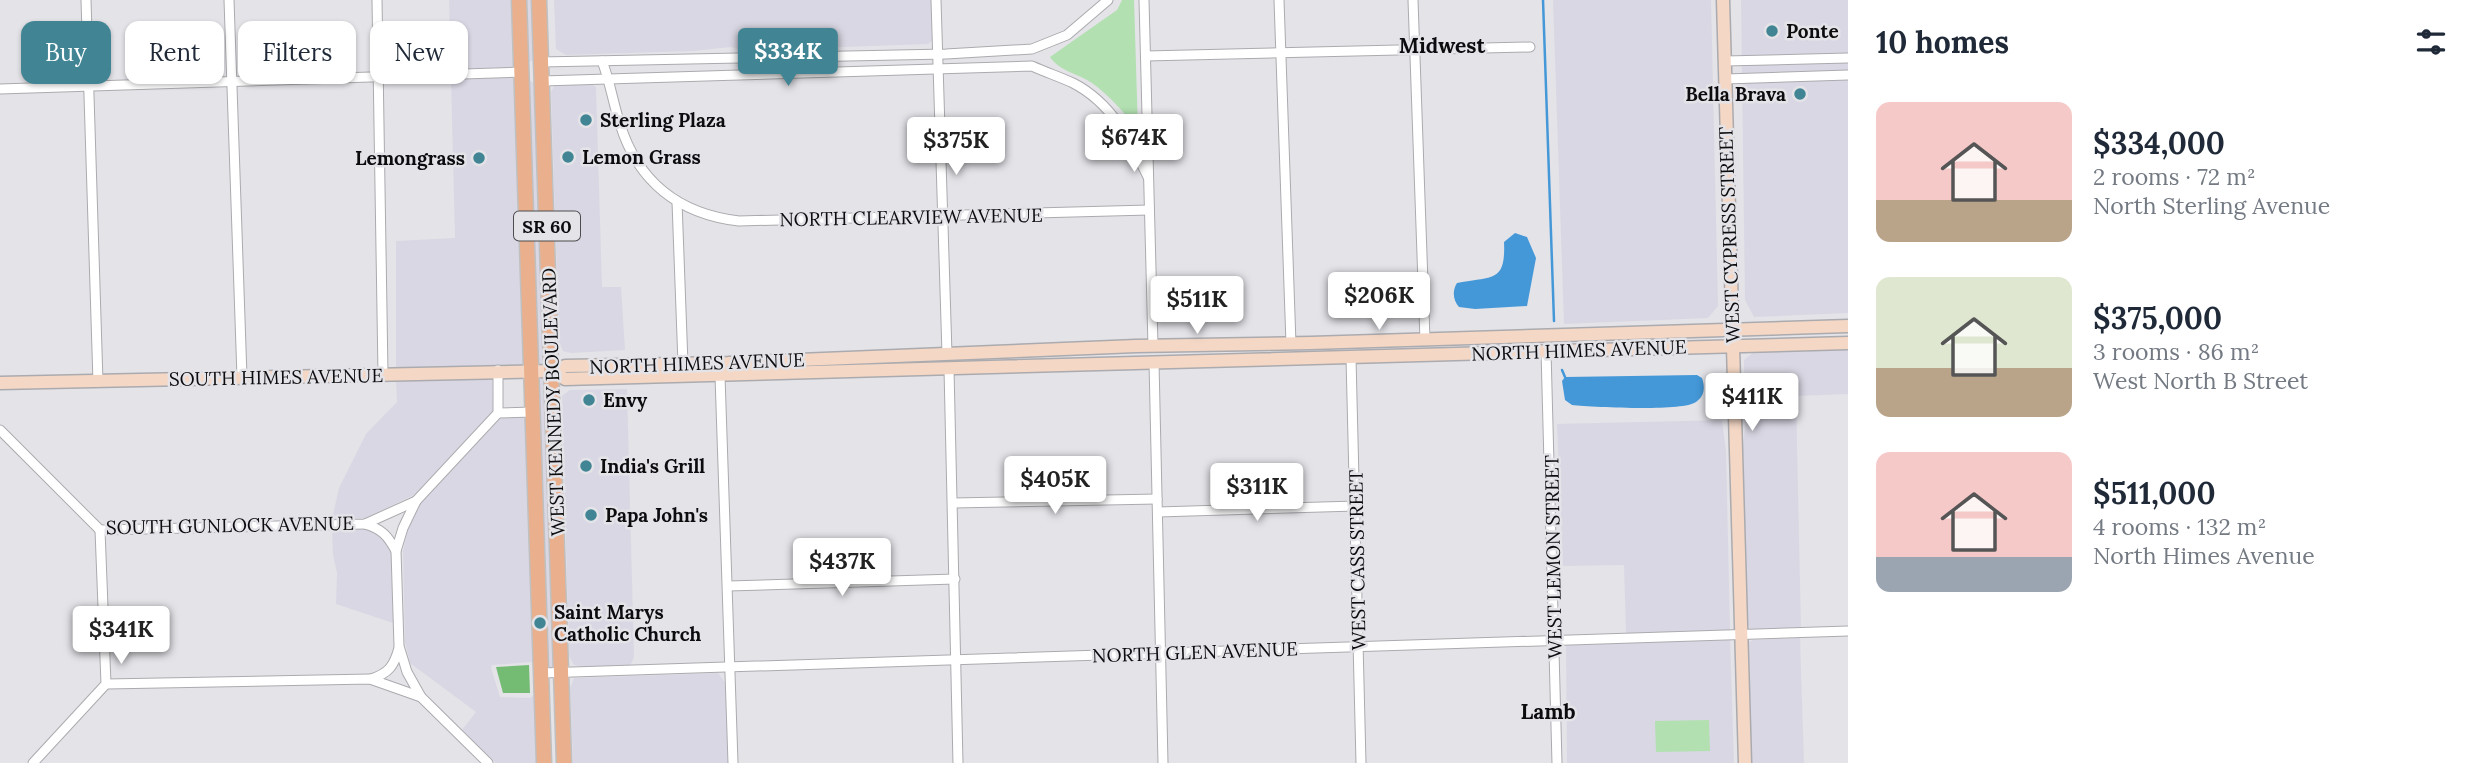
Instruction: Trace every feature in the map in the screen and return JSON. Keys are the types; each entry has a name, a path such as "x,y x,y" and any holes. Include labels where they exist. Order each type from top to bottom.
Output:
{"main road":[{"name":"WEST KENNEDY BOULEVARD","path":"519,0 544,763"},
{"path":"528,0 531,54 542,81"},
{"name":"WEST KENNEDY BOULEVARD","path":"539,0 564,763"},
{"path":"522,72 533,89 535,150 545,169"}],"street":[{"path":"86,0 98,382"},
{"path":"229,0 242,377"},
{"path":"377,0 378,21"},
{"path":"936,0 947,354"},
{"path":"541,62 938,54 1032,49 1067,35 1108,0"},
{"path":"1067,364 1084,357 1141,353 1153,346 1144,0"},
{"path":"1279,0 1291,344"},
{"path":"1351,358 1370,349 1418,346 1425,340 1413,0"},
{"name":"WEST CYPRESS STREET","path":"1723,0 1745,763"},
{"path":"1146,56 1530,47"},
{"path":"1032,49 1032,66"},
{"path":"832,56 834,73"},
{"path":"796,57 797,72"},
{"path":"1725,61 1848,58"},
{"path":"601,61 609,79 620,126 634,155 662,191 677,202 683,364"},
{"path":"542,81 1032,66 1073,83 1111,112 1149,177"},
{"path":"468,74 522,72"},
{"path":"1725,79 1848,75"},
{"path":"0,89 370,77"},
{"path":"380,84 383,374"},
{"name":"NORTH CLEARVIEW AVENUE","path":"677,202 719,218 738,221 1149,210"},
{"name":"NORTH HIMES AVENUE","path":"552,371 565,366 1848,326"},
{"path":"1468,354 1472,346 1559,344 1572,335"},
{"name":"NORTH HIMES AVENUE","path":"552,371 565,379 720,376 1658,349 1733,344 1848,343"},
{"path":"1163,763 1154,362 1171,353 1244,351 1256,345"},
{"name":"WEST LEMON STREET","path":"1546,351 1557,763"},
{"name":"WEST CASS STREET","path":"1351,358 1361,763"},
{"path":"949,369 958,763"},
{"path":"498,370 498,413 534,412"},
{"name":"SOUTH HIMES AVENUE","path":"0,383 498,370 552,371"},
{"path":"720,376 733,763"},
{"name":"SOUTH GUNLOCK AVENUE","path":"0,430 100,530 365,524 416,501 498,413"},
{"path":"953,503 1157,499"},
{"path":"106,684 370,679 384,675 396,662 399,646 397,551 403,528 416,501"},
{"path":"1158,512 1356,506"},
{"path":"365,524 380,528 397,551"},
{"path":"33,763 106,684 100,530"},
{"path":"728,586 954,579"},
{"name":"NORTH GLEN AVENUE","path":"542,673 1848,631"},
{"path":"399,646 407,672 421,697 488,763"},
{"path":"370,679 421,697"}],"shaded area":[{"path":"449,0 514,0 516,67 468,68 468,21 450,21"},
{"path":"525,0 533,0 535,59 527,63"},
{"path":"554,0 931,0 932,41 928,44 740,50 731,47 693,51 566,55 556,49"},
{"path":"1553,0 1711,0 1718,306 1708,318 1564,324"},
{"path":"1741,0 1848,0 1848,313 1754,317 1745,300"},
{"path":"516,77 526,366 396,369 396,241 455,238 451,84 468,84 468,78"},
{"path":"528,80 537,84 546,366 538,366"},
{"path":"589,83 596,87 602,287 621,287 625,350 571,353 563,351 559,342 551,92 555,85"},
{"path":"1844,348 1848,351 1848,394 1796,396 1801,629 1750,629 1746,619 1742,452 1745,427 1744,360 1754,352"},
{"path":"492,376 493,411 414,495 365,518 332,519 339,488 366,434 397,402 396,379"},
{"path":"538,376 546,376 556,668 547,668"},
{"path":"627,389 634,657 630,666 574,665 569,656 562,396 570,390"},
{"path":"528,417 539,763 496,763 462,730 476,712 410,663 405,642 403,551 408,529 421,503 501,418","holes":["532,662 534,695 530,698 500,697 492,665"]},
{"path":"1722,420 1726,451 1730,630 1626,634 1624,565 1563,566 1557,424"},
{"path":"332,529 364,529 377,533 385,540 391,553 393,623 336,604 337,573"},
{"path":"1800,638 1804,763 1750,763 1749,642"},
{"path":"1730,640 1734,763 1567,763 1566,645"},
{"path":"718,673 726,684 728,763 573,763 570,688 574,678"}],"green space":[{"path":"1122,0 1134,0 1138,131 1099,88 1059,66 1050,57 1117,10"},
{"path":"529,665 530,693 503,693 496,667"},
{"path":"1709,720 1710,751 1656,752 1655,721"}],"water":[{"path":"1515,233 1527,237 1536,258 1527,306 1475,309 1459,307 1454,295 1457,283 1487,278 1499,272 1504,256 1504,242"},
{"path":"1697,375 1702,378 1704,385 1699,400 1688,405 1656,408 1572,405 1565,400 1562,381 1565,377"}],"waterway":[{"path":"1543,0 1554,321"},
{"path":"1562,370 1565,377"}],"place":[{"name":"Ponte","path":"1772,31"},
{"name":"Bella Brava","path":"1800,94"},
{"name":"Sterling Plaza","path":"586,120"},
{"name":"Lemon Grass","path":"568,157"},
{"name":"Lemongrass","path":"479,158"},
{"name":"Envy","path":"589,400"},
{"name":"India's Grill","path":"586,466"},
{"name":"Papa John's","path":"591,515"},
{"name":"Saint Marys Catholic Church","path":"540,623"}],"district":[{"name":"Midwest","path":"1442,45"},
{"name":"Lamb","path":"1548,711"}]}
